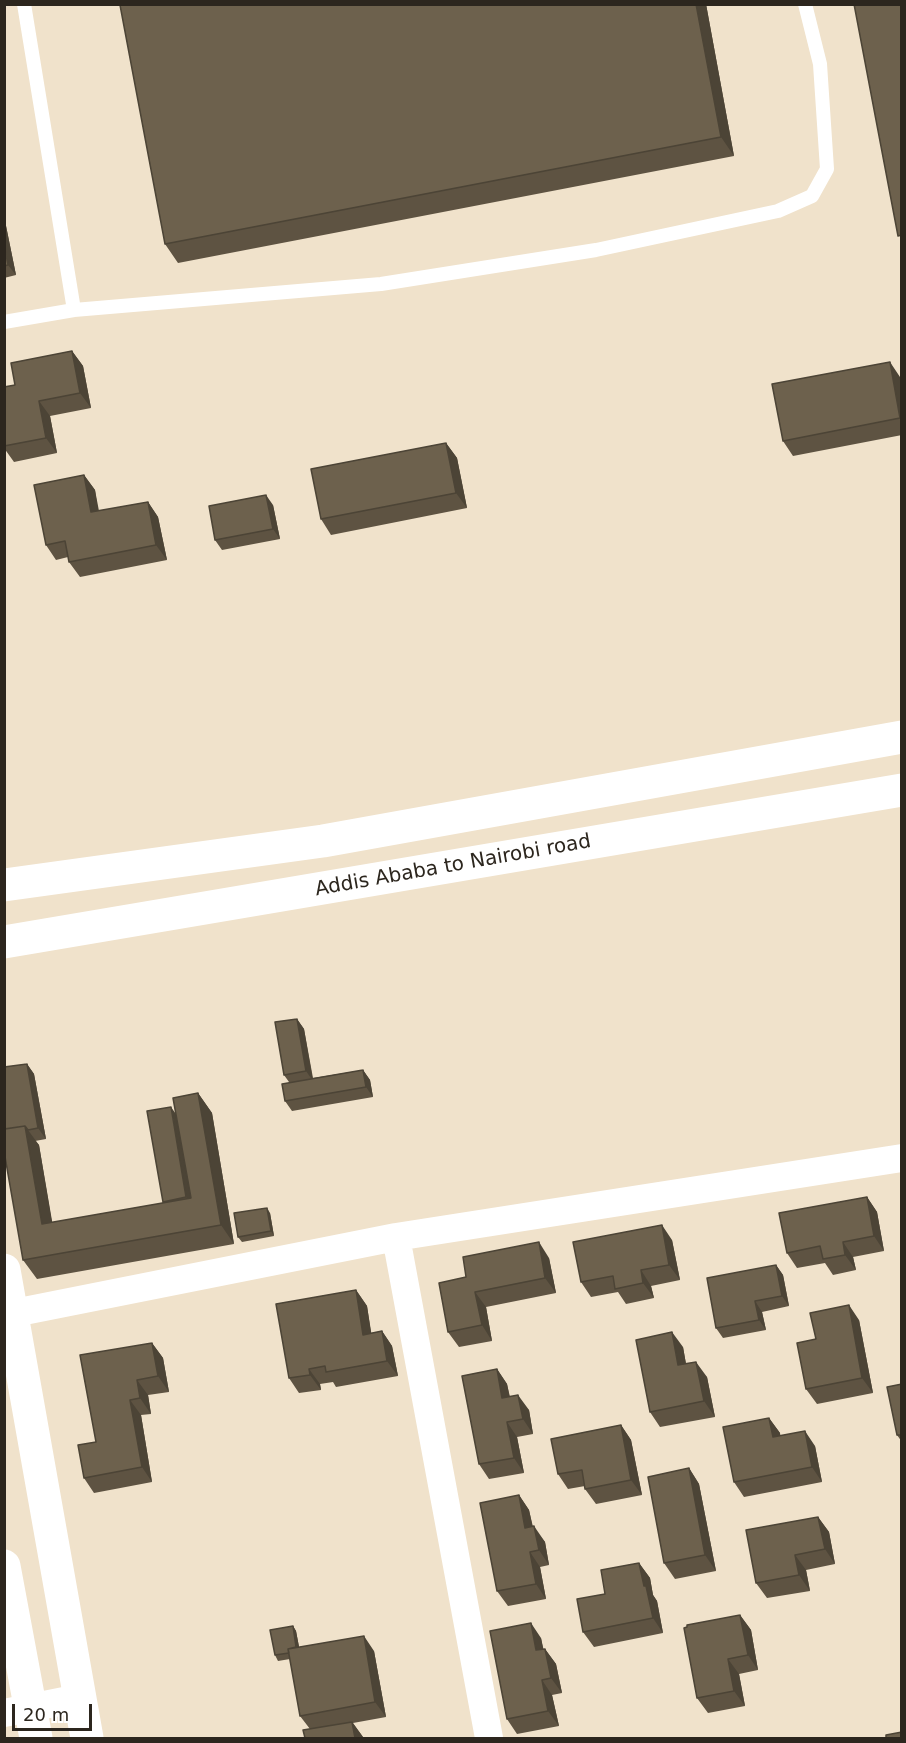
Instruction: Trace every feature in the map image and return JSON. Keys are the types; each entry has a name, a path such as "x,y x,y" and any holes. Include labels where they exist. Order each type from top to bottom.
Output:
{"main road":[{"path":"4,885 323,841 902,737"},
{"name":"Addis Ababa to Nairobi road","path":"4,942 902,790"},
{"path":"4,1270 9,1314 87,1738"},
{"path":"4,1566 24,1720"}],"street":[{"path":"9,1314 396,1237 902,1158"},
{"path":"396,1237 489,1738"},
{"path":"24,1720 79,1698"}],"lane":[{"path":"24,4 74,310"},
{"path":"4,322 74,310 381,284 596,250 778,211 812,196 827,169 820,64 805,4"}],"building":[{"path":"696,4 721,137 165,244 120,5"},
{"path":"854,4 902,4 902,235 898,236"},
{"path":"4,244 8,265 4,266"},
{"path":"72,351 80,393 39,401 46,438 4,446 4,387 15,385 11,363"},
{"path":"890,362 900,418 783,441 772,384"},
{"path":"446,443 456,493 321,519 311,469"},
{"path":"84,475 91,512 148,502 156,545 69,562 65,541 46,545 34,485"},
{"path":"266,495 273,529 215,540 209,506"},
{"path":"297,1019 306,1071 284,1075 275,1022"},
{"path":"27,1064 38,1128 28,1130 25,1126 5,1129 4,1067"},
{"path":"363,1070 366,1087 285,1101 282,1084"},
{"path":"198,1093 221,1225 23,1260 4,1151 4,1129 25,1126 42,1224 191,1198 173,1098"},
{"path":"171,1107 186,1197 163,1202 147,1111"},
{"path":"867,1197 874,1236 843,1242 845,1255 823,1259 820,1246 787,1253 779,1213"},
{"path":"267,1208 271,1231 238,1237 234,1213"},
{"path":"662,1225 669,1265 641,1270 643,1283 615,1289 613,1276 581,1282 573,1242"},
{"path":"539,1242 545,1278 475,1292 482,1325 448,1332 439,1283 466,1277 463,1257"},
{"path":"776,1265 782,1296 755,1301 759,1320 716,1328 707,1278"},
{"path":"356,1290 363,1335 382,1331 387,1361 326,1372 325,1366 309,1369 310,1375 289,1378 276,1304"},
{"path":"849,1305 862,1378 806,1389 797,1343 816,1339 810,1313"},
{"path":"672,1332 678,1365 696,1362 704,1401 650,1412 636,1340"},
{"path":"152,1343 158,1376 137,1380 140,1398 130,1400 142,1467 84,1478 78,1445 96,1442 80,1355"},
{"path":"497,1369 502,1398 518,1395 523,1419 507,1422 514,1458 479,1464 462,1376"},
{"path":"902,1384 902,1435 897,1435 887,1387"},
{"path":"769,1418 773,1437 805,1431 812,1467 734,1482 723,1427"},
{"path":"621,1425 631,1480 585,1489 582,1470 558,1474 551,1439"},
{"path":"689,1468 705,1555 664,1563 648,1477"},
{"path":"519,1495 525,1528 534,1526 539,1550 530,1552 536,1584 497,1591 480,1503"},
{"path":"818,1517 825,1549 795,1555 799,1575 756,1583 746,1530"},
{"path":"639,1563 653,1618 583,1632 577,1599 605,1594 601,1570"},
{"path":"740,1615 748,1655 728,1659 734,1691 697,1698 684,1628 687,1625"},
{"path":"531,1623 536,1650 545,1649 551,1678 542,1680 548,1711 507,1719 490,1631"},
{"path":"293,1626 296,1647 288,1649 289,1653 275,1655 270,1630"},
{"path":"364,1636 375,1702 300,1716 288,1649"},
{"path":"352,1722 355,1738 305,1738 303,1730"},
{"path":"902,1732 902,1738 886,1738 886,1735"}]}
